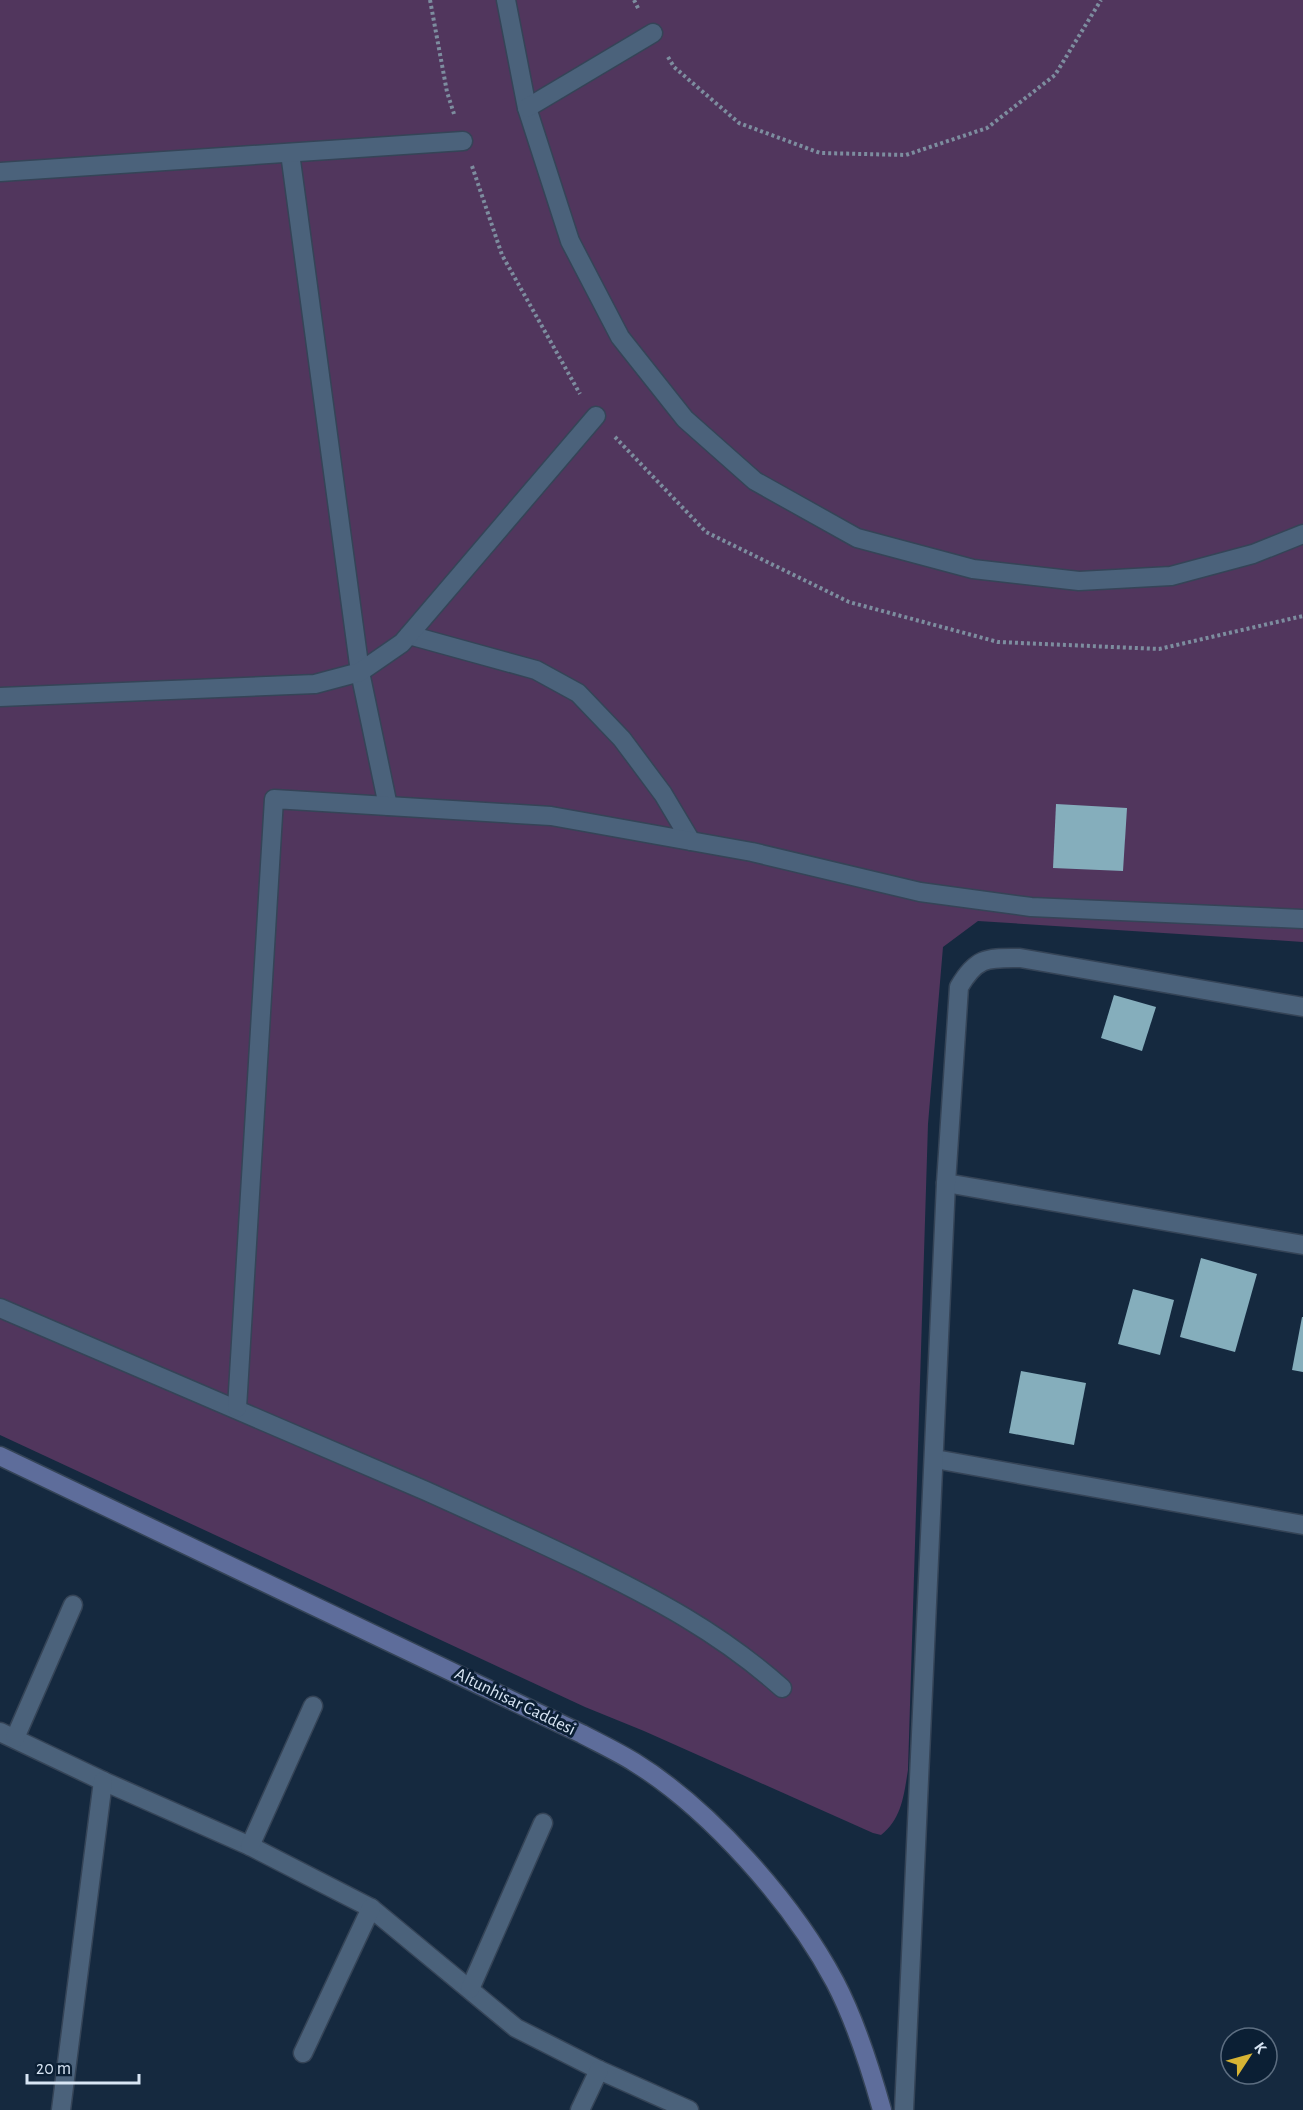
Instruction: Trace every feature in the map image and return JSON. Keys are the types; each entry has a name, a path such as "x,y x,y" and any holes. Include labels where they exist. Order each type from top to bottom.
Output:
{"street":[{"path":"506,0 527,108 570,241 620,337 685,418 755,481 857,538 974,569 1079,581 1171,576 1253,554 1303,534"},
{"path":"527,108 653,33"},
{"path":"0,172 463,141"},
{"path":"290,153 360,672 388,806"},
{"path":"0,697 315,684 360,672 402,643 596,416"},
{"path":"409,635 536,670 578,693 621,739 663,794 691,841"},
{"path":"237,1408 273,799 551,816 752,852 920,892 1031,907 1303,919"},
{"path":"904,2110 946,1183 959,987 966,974 978,963 995,958 1020,958 1303,1007"},
{"path":"946,1183 1303,1245"},
{"path":"0,1308 237,1408 508,1527 650,1596 711,1632 752,1661 782,1688"},
{"name":"Altunhisar Caddesi","path":"0,1456 582,1734 635,1762 687,1801 741,1854 790,1911 835,1982 867,2056 882,2110"},
{"path":"935,1459 1303,1525"},
{"path":"74,1605 8,1735 103,1781 250,1846 371,1908 516,2028 599,2070 689,2110"},
{"path":"250,1846 313,1706"},
{"path":"61,2110 103,1781"},
{"path":"470,1989 543,1823"},
{"path":"303,2054 371,1908"},
{"path":"580,2110 599,2070"}],"path":[{"path":"430,0 447,92 502,255 586,406 706,532 849,602 998,642 1159,649 1303,616"},
{"path":"634,0 674,67 739,123 820,153 906,155 987,128 1038,88 1054,75 1101,0"}],"shaded area":[{"path":"0,0 1303,0 1303,942 978,921 943,947 928,1124 908,1770 898,1814 881,1835 585,1707 0,1435"}],"building":[{"path":"1056,804 1127,808 1123,871 1053,868"},
{"path":"1114,995 1156,1007 1142,1051 1101,1038"},
{"path":"1201,1258 1257,1274 1235,1352 1180,1337"},
{"path":"1133,1289 1174,1300 1160,1355 1118,1344"},
{"path":"1303,1317 1303,1372 1292,1370"},
{"path":"1021,1371 1086,1383 1074,1445 1009,1433"}]}
